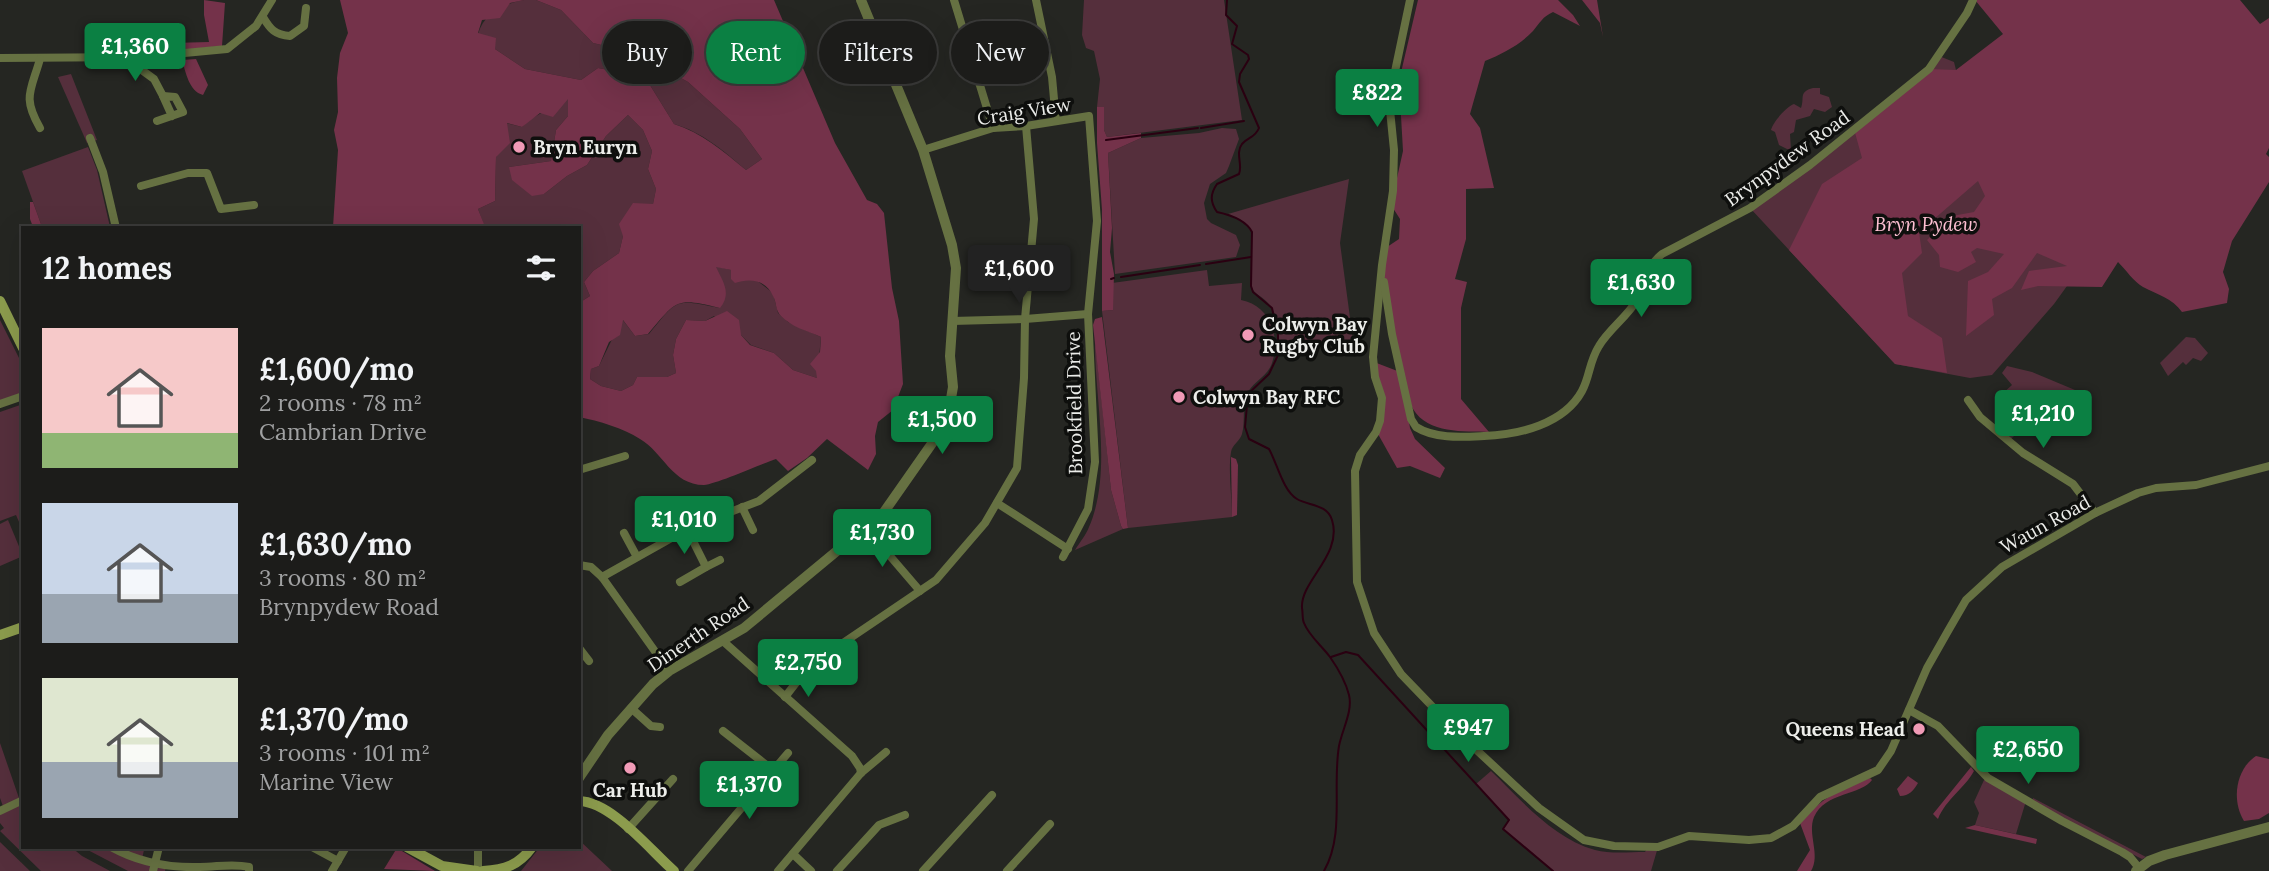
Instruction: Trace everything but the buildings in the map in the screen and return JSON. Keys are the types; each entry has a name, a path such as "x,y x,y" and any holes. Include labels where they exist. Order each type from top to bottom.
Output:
{"main road":[{"path":"0,301 21,344"},
{"path":"0,635 21,628"},
{"path":"581,801 591,802 608,810 672,871"},
{"path":"411,849 442,866 477,871"},
{"path":"483,871 507,868 530,849"}],"street":[{"path":"0,58 142,57 227,49 263,17 271,0"},
{"name":"Dinerth Road","path":"581,775 608,735 669,671 724,642 744,628 884,512 933,442 949,410 953,387 950,356 956,268 952,245 923,150 861,0"},
{"path":"954,0 993,128"},
{"path":"1036,0 1052,77 1056,121"},
{"path":"1382,265 1393,191 1394,150 1389,100 1410,0"},
{"name":"Brynpydew Road","path":"1382,265 1392,334 1411,419 1416,427 1438,435 1497,436 1549,422 1583,390 1591,359 1604,338 1637,300 1654,260 1750,208 1810,165 1929,69 1973,0"},
{"path":"263,17 279,35 290,36 304,26 306,8"},
{"path":"142,57 143,71 154,79 163,96 175,97 183,112 157,121"},
{"path":"40,59 29,95 29,110 40,128"},
{"name":"Craig View","path":"923,150 993,128 1026,127 1089,116"},
{"name":"Brookfield Drive","path":"1063,557 1088,509 1095,462 1088,314 1097,221 1089,116"},
{"path":"785,697 809,666 920,591 944,570 985,523 1017,468 1024,378 1025,319 1034,219 1026,127"},
{"path":"90,138 103,172 116,226"},
{"path":"141,186 188,173 207,173 221,209 254,205"},
{"name":"Waun Road","path":"1382,265 1374,357 1375,377 1382,398 1380,421 1376,432 1360,455 1355,471 1354,562 1361,600 1374,633 1401,674 1482,757 1539,808 1584,840 1600,845 1658,847 1700,835 1735,840 1771,838 1793,826 1820,797 1878,770 1892,751 1932,659 1966,600 2002,567 2095,513 2138,493 2156,488 2196,485 2269,466"},
{"path":"952,321 1088,314"},
{"path":"0,404 21,397"},
{"path":"1968,400 1980,417 2023,453 2073,484 2095,513"},
{"path":"581,469 625,456"},
{"path":"602,577 687,529 760,501 812,460"},
{"path":"997,503 1069,549"},
{"path":"742,507 753,530"},
{"path":"866,528 920,591"},
{"path":"687,529 706,567"},
{"path":"625,533 637,557"},
{"path":"680,582 720,560"},
{"path":"581,565 590,567 602,577 669,671"},
{"path":"724,642 852,756 861,773"},
{"path":"581,650 588,659 581,663"},
{"path":"631,708 651,726 661,727"},
{"path":"1909,709 1937,726 1988,778 2122,852 2130,857 2138,870 2149,860 2269,827"},
{"path":"723,730 774,771"},
{"path":"778,871 861,773 886,752"},
{"path":"688,871 788,753"},
{"path":"628,829 673,779"},
{"path":"923,871 992,795"},
{"path":"0,811 21,801"},
{"path":"837,871 879,825 905,815"},
{"path":"1007,871 1050,824"},
{"path":"115,849 154,867 237,864 249,867 250,871"},
{"path":"154,867 158,849"},
{"path":"316,849 338,861"},
{"path":"332,871 345,849"},
{"path":"477,871 478,849"},
{"path":"793,854 811,871"}],"green space":[{"path":"204,0 225,3 222,46 171,51 172,43 209,42"},
{"path":"340,0 524,0 510,3 500,18 482,20 478,33 496,38 495,49 525,69 581,80 598,68 602,69 602,84 649,84 674,124 703,138 746,170 762,159 740,129 690,84 692,21 602,21 602,45 593,43 561,10 536,0 774,0 783,21 706,21 706,84 805,84 805,73 835,143 867,200 877,204 884,213 892,288 899,321 903,384 893,410 878,422 875,436 876,454 868,470 827,439 788,471 776,459 710,484 693,484 676,474 648,445 633,435 611,425 581,418 581,302 590,296 584,282 593,271 619,253 623,236 619,224 633,203 653,204 656,189 648,169 652,151 643,130 628,115 606,136 587,165 544,194 532,196 512,180 509,167 551,161 556,130 568,116 568,99 553,117 540,113 522,127 507,123 510,143 496,157 495,201 478,209 487,226 333,226 338,150 334,130 338,112 337,78 340,53 348,33","holes":["716,267 731,270 731,279 735,283 752,281 762,284 770,291 785,320 821,337 820,352 810,364 816,371 817,378 793,370 774,353 750,345 741,335 739,320 727,311 705,321 686,320 676,339 673,355 676,373 667,377 637,377 633,385 621,391 601,386 590,379 591,369 599,366 609,342 620,335 623,320 635,336 648,334 665,314 678,304 685,302 720,308 726,292"]},
{"path":"536,0 561,10 593,43 602,45 602,69 598,68 581,80 525,69 495,49 478,34 490,15 509,4"},
{"path":"1084,0 1224,0 1242,120 1107,137 1104,130 1104,108 1097,107 1100,79 1094,51 1086,48 1082,35"},
{"path":"1418,0 1558,0 1580,26 1553,12 1522,41 1485,61 1470,114 1480,128 1494,188 1466,189 1466,239 1455,279 1467,282 1461,308 1461,399 1489,432 1447,430 1428,423 1413,409 1402,378 1410,428 1415,439 1445,468 1440,478 1410,466 1397,468 1378,434 1382,400 1374,362 1400,372 1382,265 1384,249 1399,239 1400,219 1391,205 1403,151 1399,81"},
{"path":"1582,0 1597,0 1603,37 1600,23"},
{"path":"1975,0 2240,0 2260,24 2269,18 2269,148 2266,154 2269,157 2269,182 2232,241 2223,272 2229,289 2227,303 2182,312 2169,300 2140,285 2118,262 2102,287 2038,286 2021,290 2029,271 2067,266 2037,253 2012,288 1992,299 1994,315 1966,336 1968,281 1988,272 2004,254 1977,248 1971,252 1976,262 1958,272 1940,267 1939,255 1927,240 1952,216 1974,212 1985,196 1978,181 1919,232 1922,253 1902,273 1908,316 1942,338 1947,373 1895,364 1789,250 1822,184 1862,158 1854,129 1929,69 1956,70 2003,34"},
{"name":"Bryn Pydew","path":"1939,56 1954,62 1956,70 2080,238 2067,286 2054,304 1992,375 1970,378 1895,364 1750,208 1810,165"},
{"path":"196,59 208,85 203,95 191,86 182,60"},
{"path":"71,74 97,140 87,143 58,77"},
{"path":"649,84 690,84 740,129 762,159 746,170 703,137 674,124"},
{"path":"1820,88 1820,94 1829,97 1832,107 1825,112 1814,109 1810,116 1796,120 1794,132 1790,134 1791,151 1779,145 1775,132 1771,130 1787,108 1794,104 1801,108 1804,93"},
{"path":"568,98 568,116 556,130 551,161 509,167 544,194 587,165 606,136 628,115 643,130 652,151 648,169 656,189 653,204 623,236 619,253 593,271 584,282 590,296 581,302 581,226 486,226 478,209 495,201 496,157 506,123 522,127 529,120"},
{"path":"1097,107 1104,107 1104,130 1107,137 1141,133 1141,138 1108,153 1112,228 1110,252 1114,274 1113,310 1102,311 1102,210"},
{"path":"1222,128 1236,129 1239,139 1226,173 1210,184 1204,203 1207,219 1211,223 1236,235 1240,245 1236,257 1115,274 1108,153 1141,138 1199,133"},
{"path":"88,147 97,170 110,226 42,226 22,171"},
{"path":"1349,179 1340,243 1353,340 1278,355 1278,326 1274,312 1251,286 1252,232 1241,220 1228,214"},
{"path":"30,202 33,202 42,226 33,226"},
{"path":"715,266 731,270 744,280 756,280 773,293 778,313 788,322 821,337 817,378 793,370 774,353 751,345 714,316 705,321 686,320 676,339 673,355 676,373 667,377 637,377 633,385 621,391 601,386 590,379 591,369 599,366 622,319 635,336 649,334 666,313 678,304 694,303 720,308"},
{"name":"Colwyn Bay RFC","path":"1207,270 1209,286 1242,283 1241,300 1251,303 1266,315 1274,333 1272,363 1248,392 1242,434 1231,452 1232,517 1128,528 1102,311 1113,310 1112,283"},
{"path":"1102,317 1128,528 1123,529 1111,490 1093,325 1095,319"},
{"path":"0,320 21,362 21,394 0,401"},
{"path":"2186,337 2195,338 2208,353 2201,361 2193,358 2186,365 2183,362 2168,376 2160,363"},
{"path":"1095,339 1111,490 1123,529 1075,550 1089,527 1100,483 1101,434"},
{"path":"2007,366 2032,372 2075,390 2042,421 2036,414 2010,440 2004,434 2024,416 2002,394 2012,385 2002,373"},
{"path":"21,405 21,526 16,515 0,521 0,412"},
{"path":"1231,457 1236,459 1238,465 1237,515 1232,517"},
{"path":"8,520 21,557 0,566 0,524"},
{"path":"0,743 21,801 21,849 73,849 110,871 41,871 0,831 4,828 0,823 0,811 4,809 0,798"},
{"path":"2256,756 2269,759 2269,813 2259,819 2244,821 2238,804 2238,786 2244,769"},
{"path":"1971,767 1974,771 1938,819 1933,814"},
{"path":"1491,771 1539,817 1565,837 1580,844 1595,850 1613,852 1645,852 1648,847 1658,847 1651,871 1553,871 1503,829 1509,820 1476,784"},
{"path":"1908,776 1918,783 1911,792 1900,796 1897,789"},
{"path":"1870,778 1872,780 1867,785 1835,798 1819,809 1812,824 1814,865 1811,871 1797,871 1810,850 1800,823 1832,795"},
{"path":"1988,778 2026,801 2016,834 1975,825 1979,813 1974,802 1984,780"},
{"path":"2033,798 2146,857 2142,859 2032,802"},
{"path":"1975,825 2037,839 2036,844 1965,828"},
{"path":"0,842 30,871 0,871"},
{"path":"581,842 612,871 521,871 538,849 581,849"},
{"path":"86,849 143,849 142,859 166,866 165,871 128,871"},
{"path":"399,849 435,871 384,869"}],"waterway":[{"path":"1227,0 1226,15 1237,26 1232,44 1248,55 1249,59 1240,74 1239,82 1259,128 1240,148 1239,174 1217,184 1212,201 1217,212 1238,219 1252,232 1251,286 1253,292 1272,308 1278,335 1278,355 1269,374 1248,394 1245,427 1249,439 1269,449 1292,495 1322,508 1330,515 1334,533 1327,556 1307,588 1302,608 1306,628 1336,665 1350,701 1337,762 1334,842 1324,871"},
{"path":"1201,128 1244,121"},
{"path":"1106,140 1198,128"},
{"path":"1206,264 1251,257"},
{"path":"1121,277 1200,265"},
{"path":"1331,657 1346,652 1358,655 1509,820 1503,829 1553,871"}],"place":[{"name":"Bryn Euryn","path":"519,147"},
{"name":"Colwyn Bay Rugby Club","path":"1248,335"},
{"name":"Colwyn Bay RFC","path":"1179,397"},
{"name":"Queens Head","path":"1919,729"},
{"name":"Car Hub","path":"630,768"}]}
